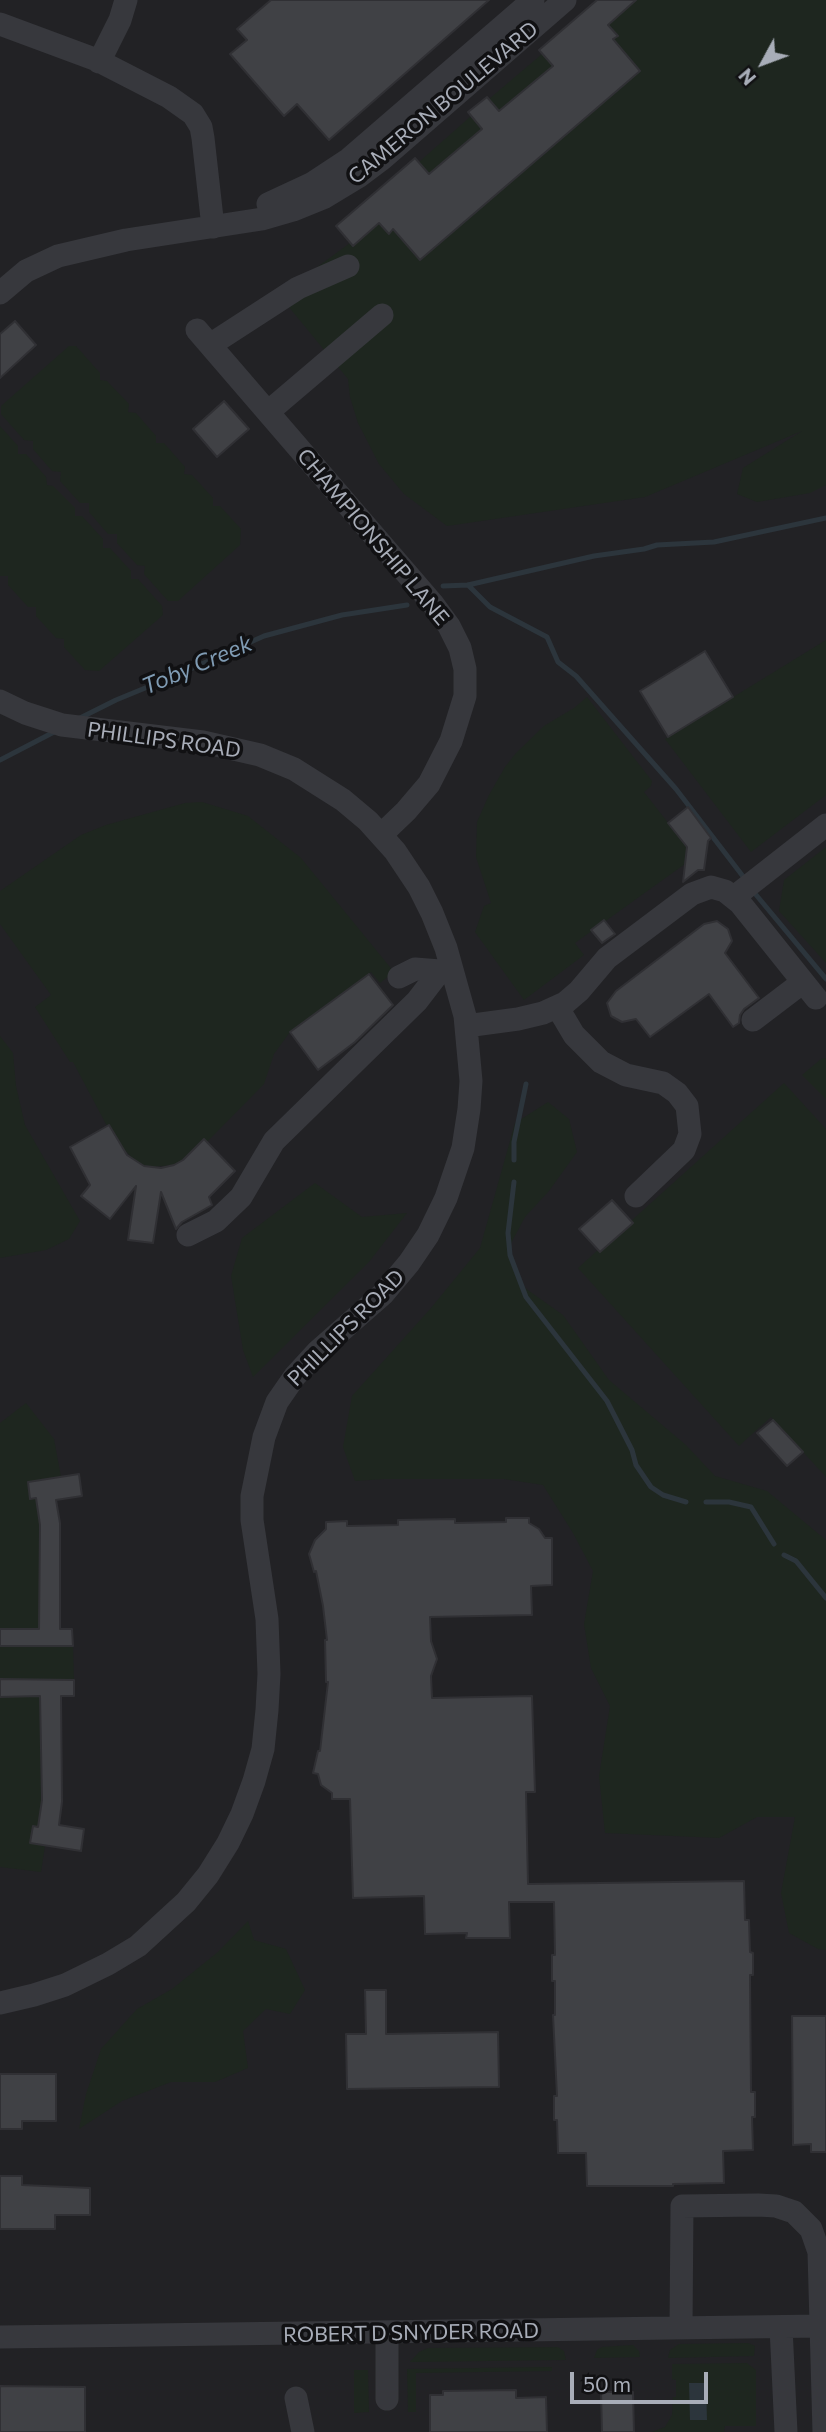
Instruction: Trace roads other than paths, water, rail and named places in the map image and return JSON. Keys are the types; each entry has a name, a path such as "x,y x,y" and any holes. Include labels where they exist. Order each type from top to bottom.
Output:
{"street":[{"path":"99,62 120,20 126,0"},
{"name":"CAMERON BOULEVARD","path":"0,293 26,271 58,256 212,221 266,205 311,184 370,142 533,0"},
{"name":"CAMERON BOULEVARD","path":"0,272 26,253 62,238 212,221 262,219 325,197 382,159 565,0"},
{"path":"0,24 99,62 169,97 188,110 203,113 212,221"},
{"name":"CHAMPIONSHIP LANE","path":"348,266 298,288 203,337 433,604 455,636 464,660 466,679 463,707 441,763 420,796 381,835"},
{"path":"268,412 382,315"},
{"name":"PHILLIPS ROAD","path":"0,701 25,713 62,725 218,744 275,761 337,795 381,835 408,870 427,901 446,969 467,1026 471,1061 468,1121 456,1170 441,1208 419,1250 393,1284 317,1352 295,1376 277,1402 264,1437 252,1496 252,1521 267,1619 268,1695 263,1749 242,1814 217,1861 197,1889 138,1946 108,1964 65,1984 0,2003"},
{"path":"734,897 826,825"},
{"path":"467,1026 518,1019 558,1008 571,999 602,962 692,894 715,887 734,897 810,990 753,1020"},
{"path":"399,977 415,970 446,969"},
{"path":"188,1235 216,1221 241,1198 274,1141 417,1001 446,969"},
{"path":"558,1008 574,1035 601,1062 626,1075 663,1083 677,1093 687,1106 690,1134 684,1150 636,1196"},
{"path":"681,2328 681,2206 754,2205 786,2208 803,2220 814,2236 819,2252 824,2432"},
{"name":"ROBERT D SNYDER ROAD","path":"0,2337 821,2326"},
{"path":"781,2327 786,2432"},
{"path":"387,2333 387,2399"},
{"path":"296,2398 303,2432"}],"waterway":[{"name":"Toby Creek","path":"443,586 468,585 594,556 657,545 714,542 826,518"},
{"path":"468,585 490,607 547,637 558,662 576,676 676,789 745,879"},
{"name":"Toby Creek","path":"80,718 264,636 342,615 407,605"},
{"name":"Toby Creek","path":"0,760 56,731"},
{"path":"752,890 826,979"},
{"path":"514,1160 514,1142 526,1084"},
{"path":"514,1182 508,1233 510,1255 526,1297 607,1401 632,1450 636,1465 651,1487 663,1495 686,1502"},
{"path":"706,1502 729,1502 751,1507 774,1544"},
{"path":"784,1555 796,1561 826,1598"}]}
